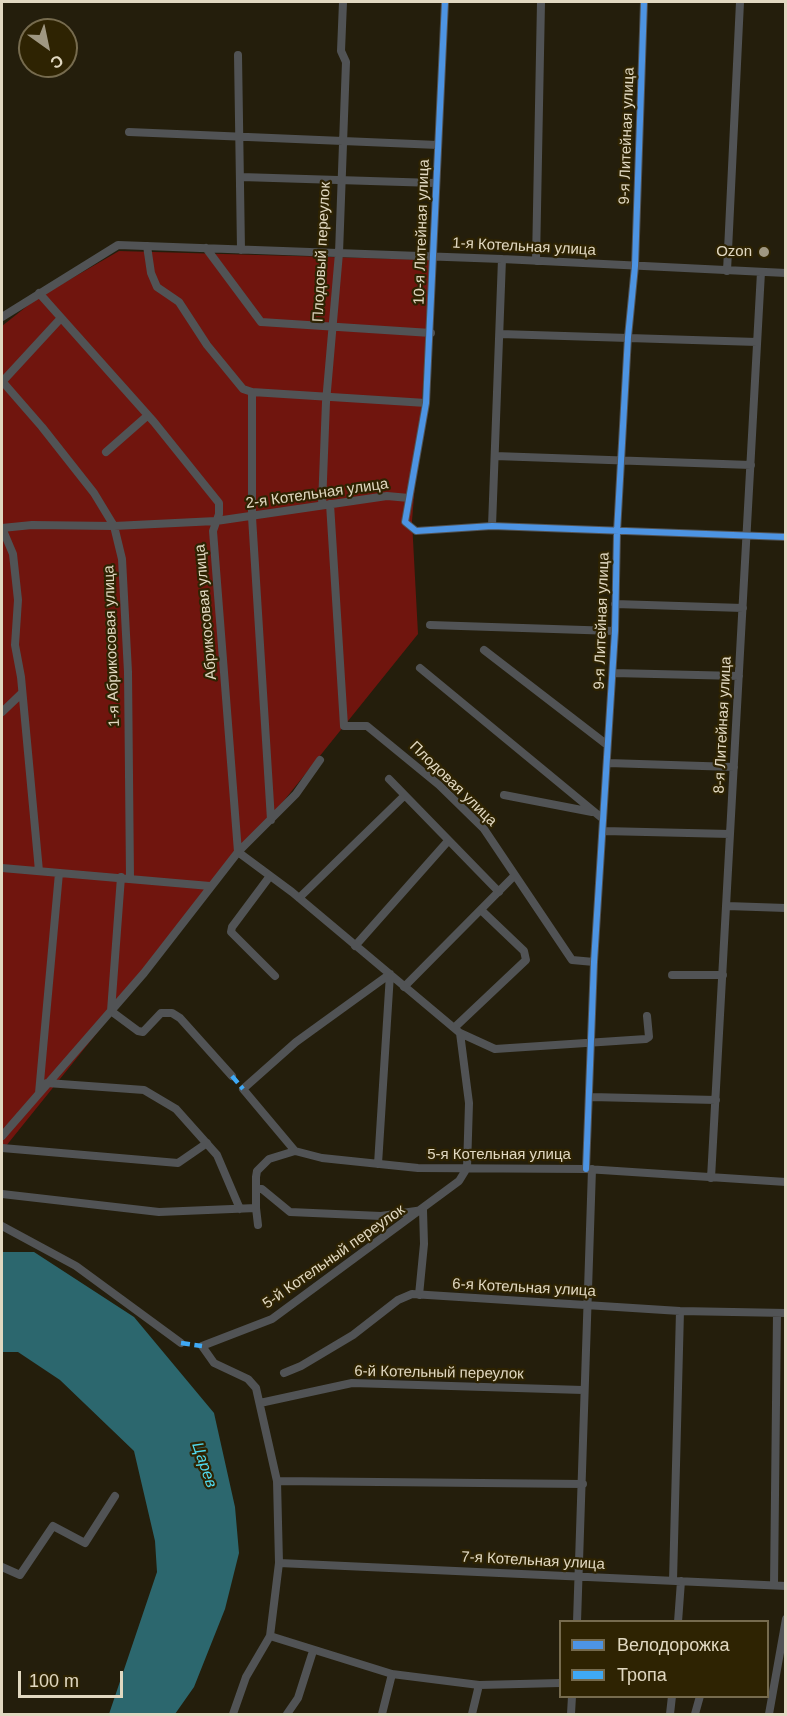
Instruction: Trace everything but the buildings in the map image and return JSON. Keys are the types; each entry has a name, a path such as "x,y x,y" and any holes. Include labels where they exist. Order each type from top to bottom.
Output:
{"street":[{"name":"Плодовый переулок","path":"343,2 341,51 346,62 339,253 326,396 326,505 344,726"},
{"name":"10-я Литейная улица","path":"409,498 426,403 431,333 431,256 445,2"},
{"path":"536,261 541,2"},
{"name":"9-я Литейная улица","path":"577,1620 587,1305 590,1044 608,763 606,744 613,673 617,532 628,337 635,266 644,2"},
{"path":"727,271 740,2"},
{"path":"238,55 241,250"},
{"path":"129,132 438,145"},
{"path":"241,177 435,183"},
{"name":"1-я Котельная улица","path":"39,293 118,245 431,256 786,273"},
{"path":"147,246 151,273 158,287 178,302 207,345 243,389 252,392 426,403"},
{"path":"206,249 261,322 431,333"},
{"path":"492,526 502,259"},
{"name":"8-я Литейная улица","path":"711,1178 761,272"},
{"path":"2,317 39,293"},
{"name":"Абрикосовая улица","path":"39,293 219,502 213,531 238,852"},
{"path":"2,382 61,318"},
{"path":"500,333 757,342"},
{"name":"1-я Абрикосовая улица","path":"2,382 88,485 114,526 122,559 128,672 125,878 111,1011"},
{"path":"252,392 252,517 271,820"},
{"path":"106,452 147,416"},
{"path":"495,456 751,465"},
{"name":"2-я Котельная улица","path":"2,528 32,525 114,526 216,521 387,496 409,498 405,522 416,531 492,526 786,537"},
{"path":"2,528 13,554 18,600 15,645 22,693 39,871"},
{"path":"615,604 743,608"},
{"path":"430,625 615,631"},
{"path":"484,650 606,744"},
{"path":"420,668 603,819"},
{"path":"613,673 739,676"},
{"path":"2,712 22,693"},
{"name":"Плодовая улица","path":"344,726 367,726 439,785 484,829 572,960 594,962"},
{"path":"2,1136 144,973 238,852 296,794 320,760"},
{"path":"608,763 734,767"},
{"path":"388,779 499,892"},
{"path":"504,795 595,813"},
{"path":"299,898 404,796"},
{"path":"604,831 730,834"},
{"path":"355,946 448,841"},
{"path":"238,852 299,898 457,1031 495,1049 646,1039 649,1037 646,1016"},
{"path":"2,868 210,886"},
{"path":"39,1093 59,873"},
{"path":"404,987 515,875"},
{"path":"270,876 232,927 231,932 275,976"},
{"path":"727,906 786,908"},
{"path":"457,1031 526,960 524,951 481,910"},
{"path":"295,1151 243,1089 296,1042 390,974"},
{"path":"378,1164 390,974"},
{"path":"672,975 723,975"},
{"path":"111,1011 138,1031 143,1032 160,1013 172,1012 232,1076"},
{"path":"457,1031 469,1103 467,1168"},
{"path":"47,1083 144,1090 176,1109 217,1155 240,1209"},
{"path":"591,1097 716,1100"},
{"path":"2,1148 178,1163 207,1143"},
{"path":"258,1224 256,1189 258,1171 263,1164 277,1154 295,1151"},
{"name":"5-я Котельная улица","path":"295,1151 322,1158 418,1168 589,1169 786,1182"},
{"name":"5-й Котельный переулок","path":"260,1403 256,1388 248,1379 214,1363 202,1346 272,1319 423,1210 437,1196 459,1181 467,1168"},
{"path":"256,1189 262,1189 290,1212 381,1216 423,1210 424,1235 419,1295"},
{"path":"2,1194 159,1212 256,1208"},
{"path":"2,1226 76,1266 181,1343"},
{"name":"6-я Котельная улица","path":"284,1372 301,1366 353,1335 398,1300 419,1295 680,1311 781,1313"},
{"path":"678,1620 680,1311"},
{"path":"774,1585 781,1313"},
{"name":"6-й Котельный переулок","path":"260,1403 352,1383 583,1390"},
{"path":"233,1714 246,1677 270,1636 279,1563 277,1481 260,1403"},
{"path":"277,1481 583,1484"},
{"path":"2,1567 20,1575 53,1526 85,1543 115,1496"},
{"name":"7-я Котельная улица","path":"279,1563 786,1586"},
{"path":"769,1714 786,1619"},
{"path":"270,1636 392,1674 479,1685 559,1683"},
{"path":"288,1714 298,1698 313,1650"},
{"path":"382,1714 392,1674"},
{"path":"472,1714 479,1685"},
{"path":"571,1714 572,1698"},
{"path":"670,1714 672,1698"},
{"path":"695,1714 699,1698"}],"shaded area":[{"path":"119,251 433,260 412,521 418,634 2,1151 2,326 36,299"}],"water":[{"name":"Царев","path":"2,1252 34,1252 134,1317 214,1413 235,1507 239,1553 225,1609 194,1687 175,1714 109,1714 157,1572 155,1541 134,1451 60,1380 18,1352 2,1352"}],"marked path":[{"path":"232,1076 243,1089"},
{"path":"181,1343 202,1346"}],"cycle path":[{"path":"445,2 426,403 405,522 416,531 492,526 786,537"},
{"path":"586,1169 594,962 615,631 617,532 628,337 635,266 644,2"}],"place":[{"name":"Ozon","path":"764,252"}]}
